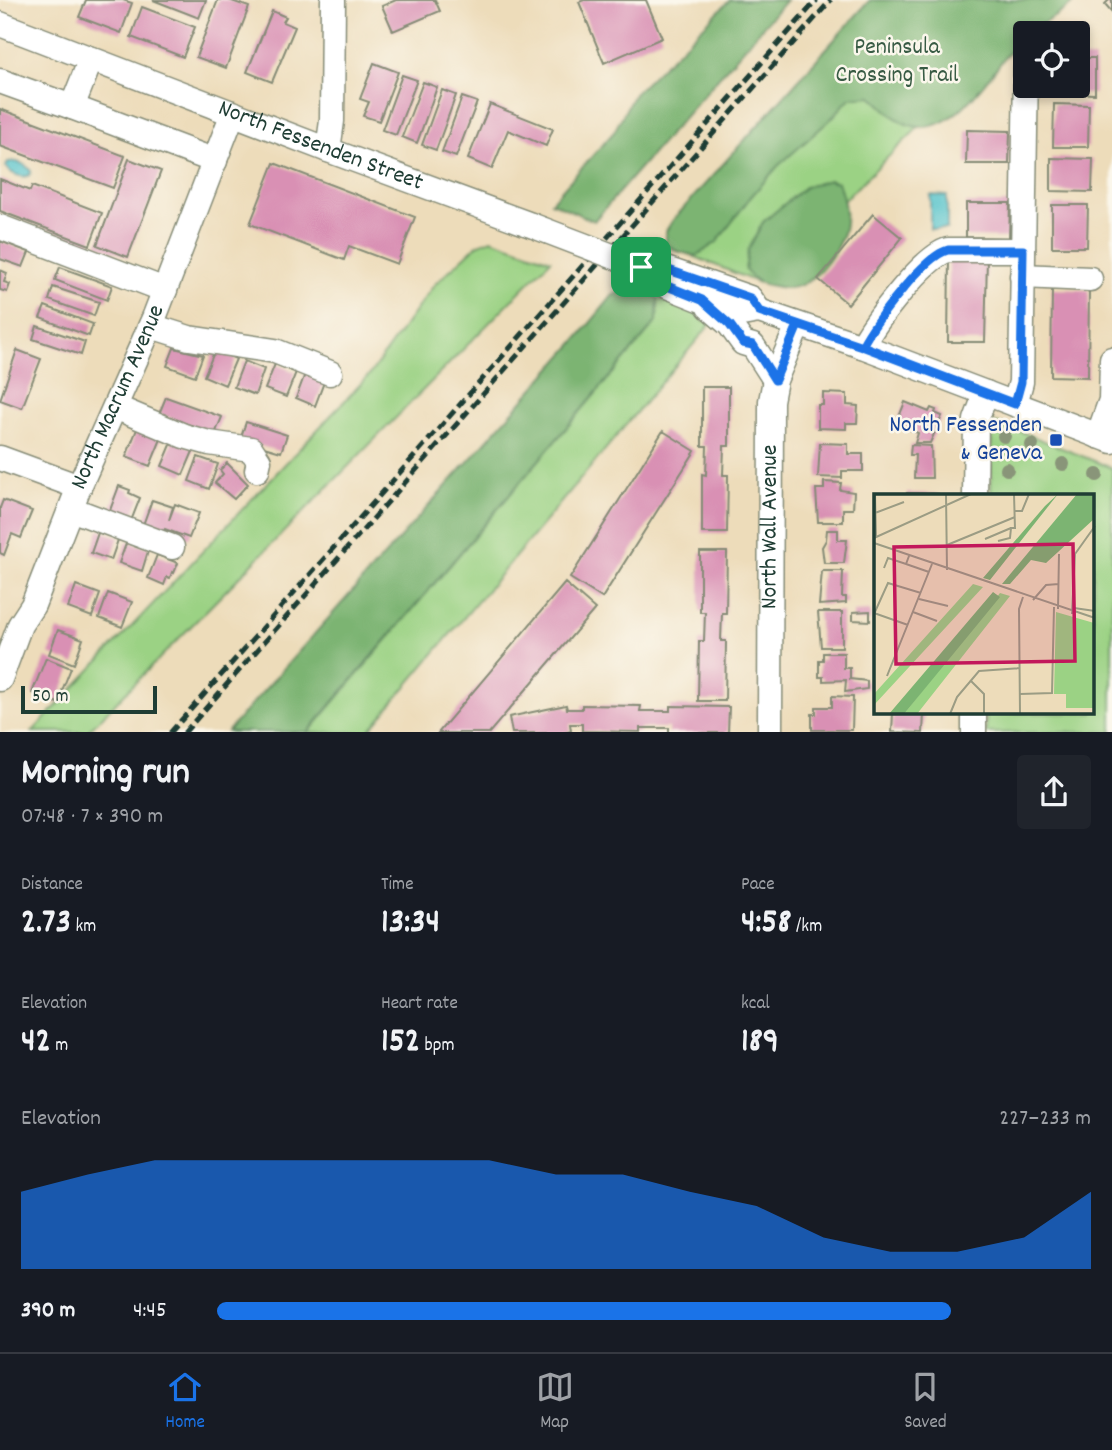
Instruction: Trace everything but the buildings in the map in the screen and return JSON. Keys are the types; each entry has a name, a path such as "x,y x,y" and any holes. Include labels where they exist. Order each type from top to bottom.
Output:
{"street":[{"path":"328,150 333,0"},
{"name":"North Fessenden Street","path":"0,24 641,267 652,280 671,279 750,298 759,311"},
{"path":"72,107 91,59"},
{"path":"0,81 215,161"},
{"path":"1015,404 1021,382 1026,98"},
{"name":"North Macrum Avenue","path":"0,679 20,625 33,605 75,498 151,326 233,113"},
{"path":"0,227 165,290"},
{"path":"862,346 872,328 928,261 939,252 1023,250"},
{"path":"1023,276 1090,279"},
{"name":"North Fessenden Street","path":"671,279 702,300 742,314 759,311 862,346 1105,438"},
{"path":"702,300 730,325 743,343 753,345 775,380"},
{"name":"North Wall Avenue","path":"770,732 771,401 775,380 798,325"},
{"path":"151,326 189,338 275,351 330,373"},
{"path":"1105,438 1111,400 1112,359"},
{"path":"975,494 976,420 986,393"},
{"path":"115,407 184,436 209,443 251,449 259,461 257,470"},
{"path":"0,458 172,547"}],"green space":[{"path":"730,0 786,0 594,221 551,202 614,132 634,94"},
{"name":"Peninsula Crossing Trail","path":"870,0 1049,0 1027,21 1013,21 1013,35 759,283 666,245 666,231"},
{"name":"Peninsula Crossing Trail","path":"870,0 1076,0 1048,21 1013,21 1013,48 970,100 942,122 926,127 909,125 871,96 850,98 831,119 778,166 717,242 696,256 679,252 666,245 666,231"},
{"path":"829,180 838,182 844,202 844,229 834,253 822,269 807,282 789,288 765,284 754,279 745,270 748,250 763,222 805,187"},
{"path":"491,239 551,260 87,732 32,732 370,374 434,285 477,245"},
{"path":"630,289 645,291 658,298 657,321 308,732 227,732 573,344 613,295"},
{"path":"658,298 714,320 368,732 309,732 657,321"},
{"path":"992,423 999,423 1112,468 1112,732 986,732 986,715 1094,715 1094,494 991,494"}],"water":[{"path":"8,162 24,165 31,171 30,175 14,174 6,167"},
{"path":"930,195 947,196 947,229 930,229"}],"railway":[{"path":"171,732 817,0"},
{"path":"185,732 831,0"}],"place":[{"name":"North Fessenden & Geneva","path":"1056,440"}],"route":[{"path":"641,267 652,280 702,300 730,325 743,343 753,345 775,380 798,325 862,346 872,328 928,261 939,252 1023,250 1021,382 1015,404 862,346 759,311 750,298 660,267 641,267"}]}
